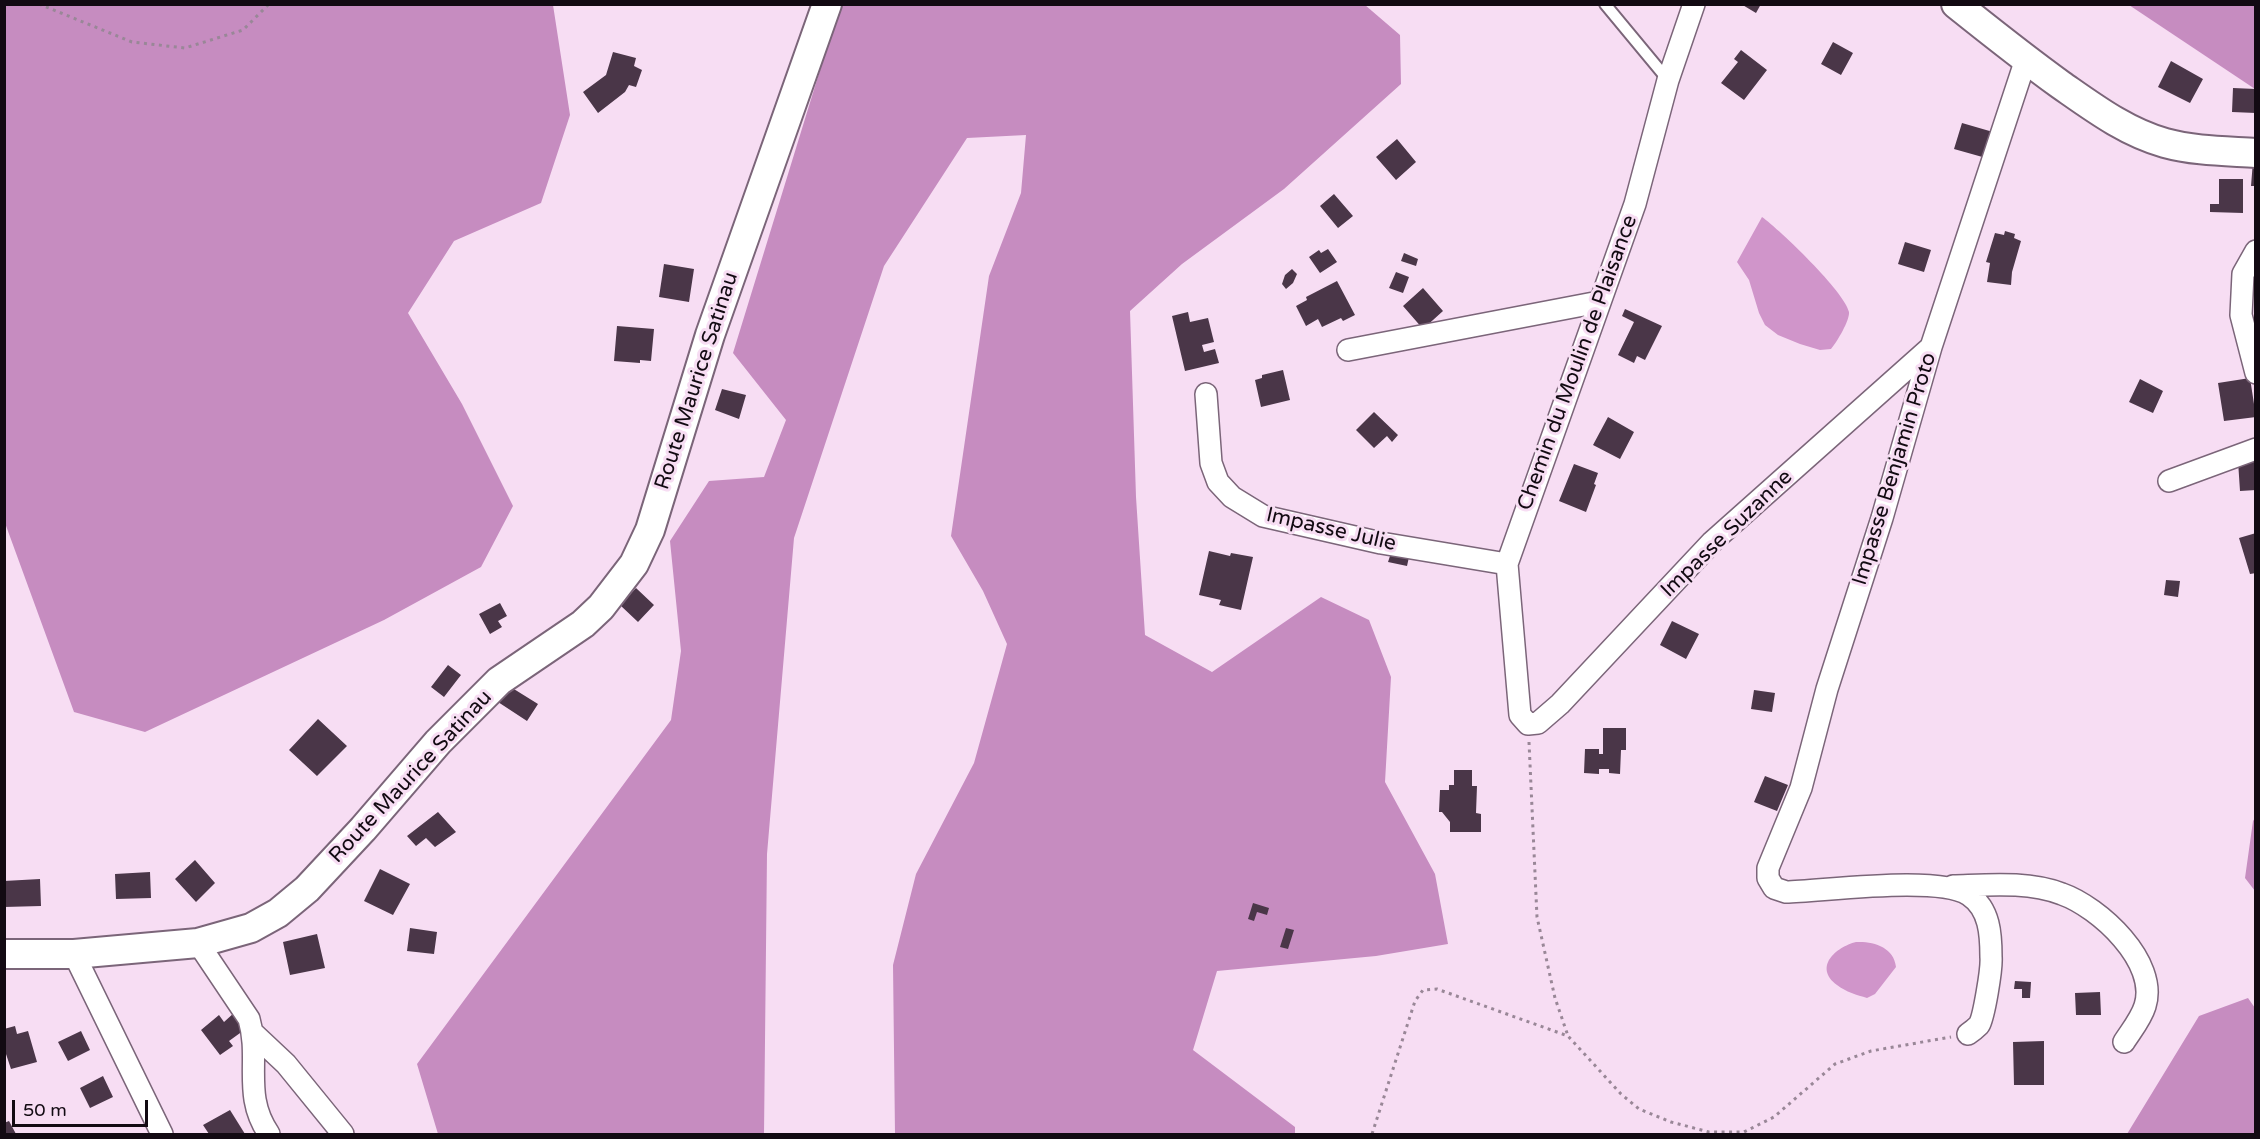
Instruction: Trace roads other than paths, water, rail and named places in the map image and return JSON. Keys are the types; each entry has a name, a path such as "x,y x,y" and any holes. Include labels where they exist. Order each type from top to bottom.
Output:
{"main road":[{"name":"Route Maurice Satinau","path":"4,954 74,954 198,943 251,928 278,913 307,889 363,830 446,734 499,681 583,624 601,607 634,564 650,530 710,335 827,4"},
{"path":"1956,4 2026,59 2104,115 2131,130 2165,143 2206,150 2256,153"}],"street":[{"name":"Chemin du Moulin de Plaisance","path":"1528,724 1520,715 1518,702 1507,564 1635,204 1668,80 1694,4"},
{"name":"Impasse Benjamin Proto","path":"1943,886 1860,887 1786,892 1774,888 1768,878 1768,868 1801,788 1827,689 1882,518 1931,347 2026,59"},
{"path":"2256,251 2243,274 2241,315 2256,373"},
{"path":"1348,350 1599,302"},
{"name":"Impasse Suzanne","path":"1528,724 1538,723 1560,704 1712,542 1931,347"},
{"name":"Impasse Julie","path":"1206,394 1211,463 1218,482 1233,497 1263,516 1381,543 1507,564"},
{"path":"2169,481 2256,449"},
{"path":"1943,886 1998,885 2040,888 2062,894 2083,904 2111,926 2133,949 2147,988 2145,1006 2124,1042"},
{"path":"1943,886 1960,890 1970,896 1981,907 1991,931 1992,965 1979,1024 1968,1034"},
{"path":"198,943 249,1020 253,1033 253,1091 258,1114 269,1134"},
{"path":"74,954 162,1134"},
{"path":"253,1033 286,1064 343,1134"}],"lane":[{"path":"1605,4 1668,80"}]}
